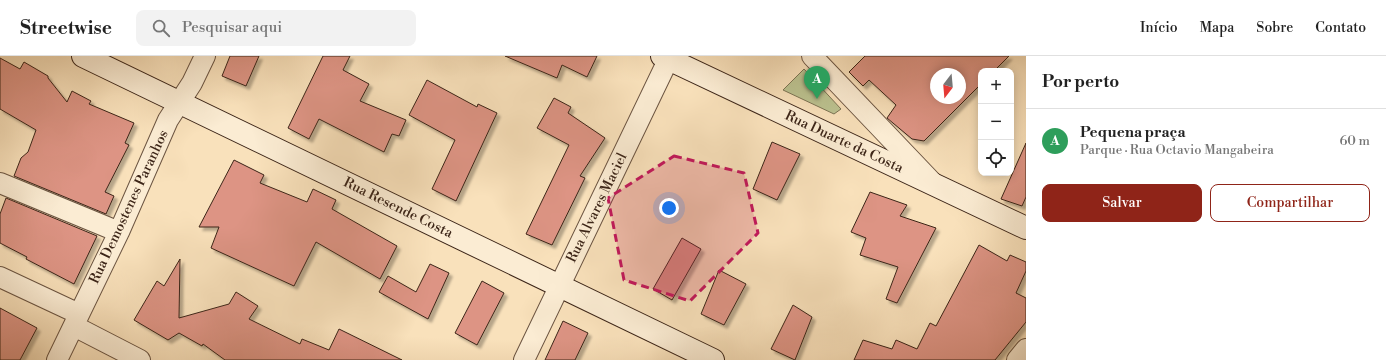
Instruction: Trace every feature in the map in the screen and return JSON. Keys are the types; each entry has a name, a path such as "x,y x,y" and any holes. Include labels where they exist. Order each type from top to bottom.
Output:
{"main road":[{"name":"Rua Resende Costa","path":"83,56 713,360"},
{"name":"Rua Duarte da Costa","path":"667,57 1026,228"}],"street":[{"name":"Rua Demostenes Paranhos","path":"57,360 119,232 168,120 192,83 204,56"},
{"path":"812,56 936,186"},
{"name":"Rua Alvares Maciel","path":"524,360 667,57"},
{"path":"0,183 119,232"},
{"path":"0,277 76,320 140,360"},
{"path":"1017,360 1026,349"}],"highlighted area":[{"path":"674,156 744,173 758,233 690,301 624,280 608,198"}],"green space":[{"path":"804,69 841,109 834,114 783,90"}],"building":[{"path":"230,56 259,56 246,86 222,76"},
{"path":"323,56 350,56 343,70 369,84 360,101 406,120 399,136 392,134 384,152 319,119 309,139 288,128"},
{"path":"505,56 597,56 587,77 562,65 557,78"},
{"path":"865,56 1009,56 997,68 978,68 978,87 966,99 966,68 930,68 930,104 961,104 924,141 912,139 887,118 896,105 869,80 863,86 849,72"},
{"path":"0,58 20,69 24,62 48,76 67,102 72,91 91,101 89,104 134,123 125,143 129,145 105,192 114,196 106,214 14,176 21,158 28,152 36,130 0,109"},
{"path":"427,80 477,107 478,104 497,113 456,201 432,189 455,140 409,115"},
{"path":"554,98 571,107 568,113 605,138 580,176 585,178 552,245 526,234 569,145 537,128"},
{"path":"772,142 800,154 777,200 753,189"},
{"path":"1026,143 1026,197 1022,206 1001,199 1011,176 1014,176 1014,170"},
{"path":"234,160 264,175 260,183 307,202 313,189 336,200 332,209 397,246 380,279 316,242 294,286 211,248 219,227 199,227"},
{"path":"870,192 907,205 900,216 936,228 897,303 886,299 898,267 860,255 866,238 851,232"},
{"path":"6,198 97,236 74,284 26,259 27,257 0,243 0,214"},
{"path":"682,238 701,249 672,300 653,289"},
{"path":"979,245 1007,261 1010,255 1026,262 1026,271 1016,293 1026,298 1026,322 995,360 854,360 863,340 892,349 896,340 917,349 930,323 936,326"},
{"path":"180,259 179,318 229,304 236,292 258,306 249,319 300,344 302,339 329,350 339,329 402,360 225,360 203,344 202,346 179,333 168,340 134,320 157,281 164,286"},
{"path":"430,264 449,273 428,319 379,292 388,276 416,292"},
{"path":"719,270 746,284 724,325 701,314"},
{"path":"482,281 504,293 477,345 455,333"},
{"path":"793,305 812,317 795,360 771,349"},
{"path":"0,308 37,328 20,360 0,360"},
{"path":"563,321 588,333 575,360 545,360"}],"place":[{"name":"Pequena praça","path":"817,99"}]}
